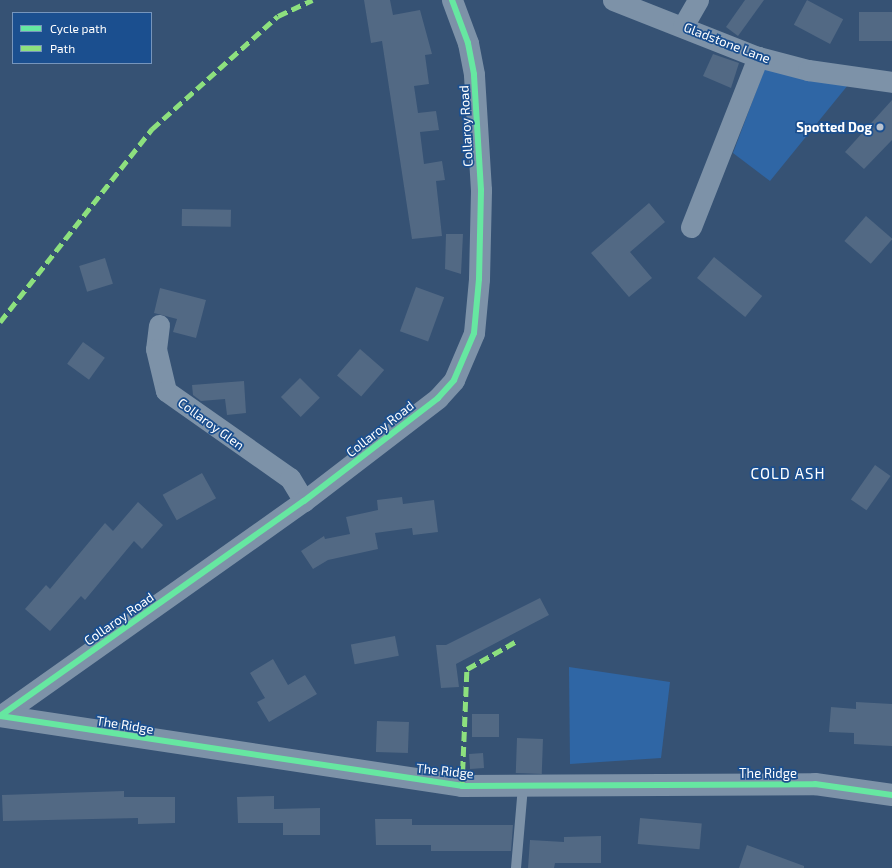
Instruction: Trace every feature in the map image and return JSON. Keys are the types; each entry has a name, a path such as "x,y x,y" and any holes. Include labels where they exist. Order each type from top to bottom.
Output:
{"street":[{"name":"Collaroy Road","path":"0,716 304,501 438,398 454,380 474,333 479,279 480,190 474,74 468,43 452,0"},
{"name":"Gladstone Lane","path":"613,0 683,26 758,57 808,70 892,82"},
{"path":"683,26 698,0"},
{"path":"691,227 758,57"},
{"name":"Collaroy Glen","path":"159,325 156,349 166,391 290,478 304,501"},
{"name":"The Ridge","path":"0,716 455,785 815,784 892,795"}],"lane":[{"path":"516,868 523,786"}],"shaded area":[{"path":"766,65 848,85 770,181 733,153"},
{"path":"569,667 670,682 661,758 570,764"}],"building":[{"path":"364,0 390,0 393,15 420,10 432,54 425,55 429,84 414,86 418,113 436,111 439,130 420,132 424,164 442,161 445,180 436,181 442,236 412,239 382,41 371,43"},
{"path":"745,0 764,0 738,36 726,27"},
{"path":"807,0 843,19 830,44 794,25"},
{"path":"859,12 892,12 892,41 859,41"},
{"path":"713,54 739,63 731,88 703,76"},
{"name":"Spotted Dog","path":"892,100 892,140 864,169 845,152"},
{"path":"649,203 665,222 630,252 652,278 629,297 591,253"},
{"path":"182,209 231,210 231,227 182,226"},
{"path":"866,216 892,239 871,264 844,241"},
{"path":"446,234 463,234 461,274 445,269"},
{"path":"714,257 762,296 745,317 697,278"},
{"path":"105,258 113,284 87,292 79,266"},
{"path":"416,287 444,297 428,341 400,331"},
{"path":"160,288 206,300 196,338 173,332 177,319 154,313"},
{"path":"83,342 105,358 89,380 67,364"},
{"path":"360,349 384,370 361,396 337,375"},
{"path":"300,378 320,398 301,417 281,397"},
{"path":"244,381 246,413 227,415 225,399 201,401 193,395 192,385"},
{"path":"875,465 891,476 866,510 851,499"},
{"path":"202,473 216,498 177,520 163,495"},
{"path":"402,497 403,504 434,500 438,532 413,535 412,528 375,533 378,549 328,560 313,569 301,551 324,536 325,539 350,534 346,517 378,510 377,500"},
{"path":"138,502 163,525 142,549 134,541 85,600 81,596 50,631 25,609 46,585 50,589 105,523 113,531"},
{"path":"540,598 549,615 456,664 459,687 441,688 436,645 446,645"},
{"path":"395,636 399,656 355,664 351,645"},
{"path":"273,659 288,685 305,675 317,694 269,722 257,702 265,698 250,673"},
{"path":"856,702 892,704 892,746 854,744 854,733 829,732 831,707 856,709"},
{"path":"472,714 499,714 499,737 472,737"},
{"path":"377,721 409,722 408,753 376,752"},
{"path":"517,738 543,739 542,774 516,773"},
{"path":"483,753 484,768 470,769 469,754"},
{"path":"124,791 124,797 175,797 175,823 138,824 138,818 3,821 2,795"},
{"path":"274,796 274,809 320,808 320,835 283,835 283,823 238,823 237,797"},
{"path":"640,818 702,823 699,849 638,844"},
{"path":"375,819 412,819 412,825 513,825 511,851 431,851 431,845 376,845"},
{"path":"601,836 601,863 555,863 554,868 528,868 530,840 564,842 564,837"},
{"path":"747,845 804,866 804,868 739,868"}],"marked path":[{"path":"0,322 152,129 278,16 312,0"},
{"path":"462,786 467,669 515,642"}],"cycle path":[{"path":"0,716 304,501 438,398 454,380 474,333 479,279 481,190 474,74 468,43 452,0"},
{"path":"0,716 462,786 815,784 892,795"}],"place":[{"name":"Spotted Dog","path":"880,127"}],"district":[{"name":"COLD ASH","path":"788,474"}]}
